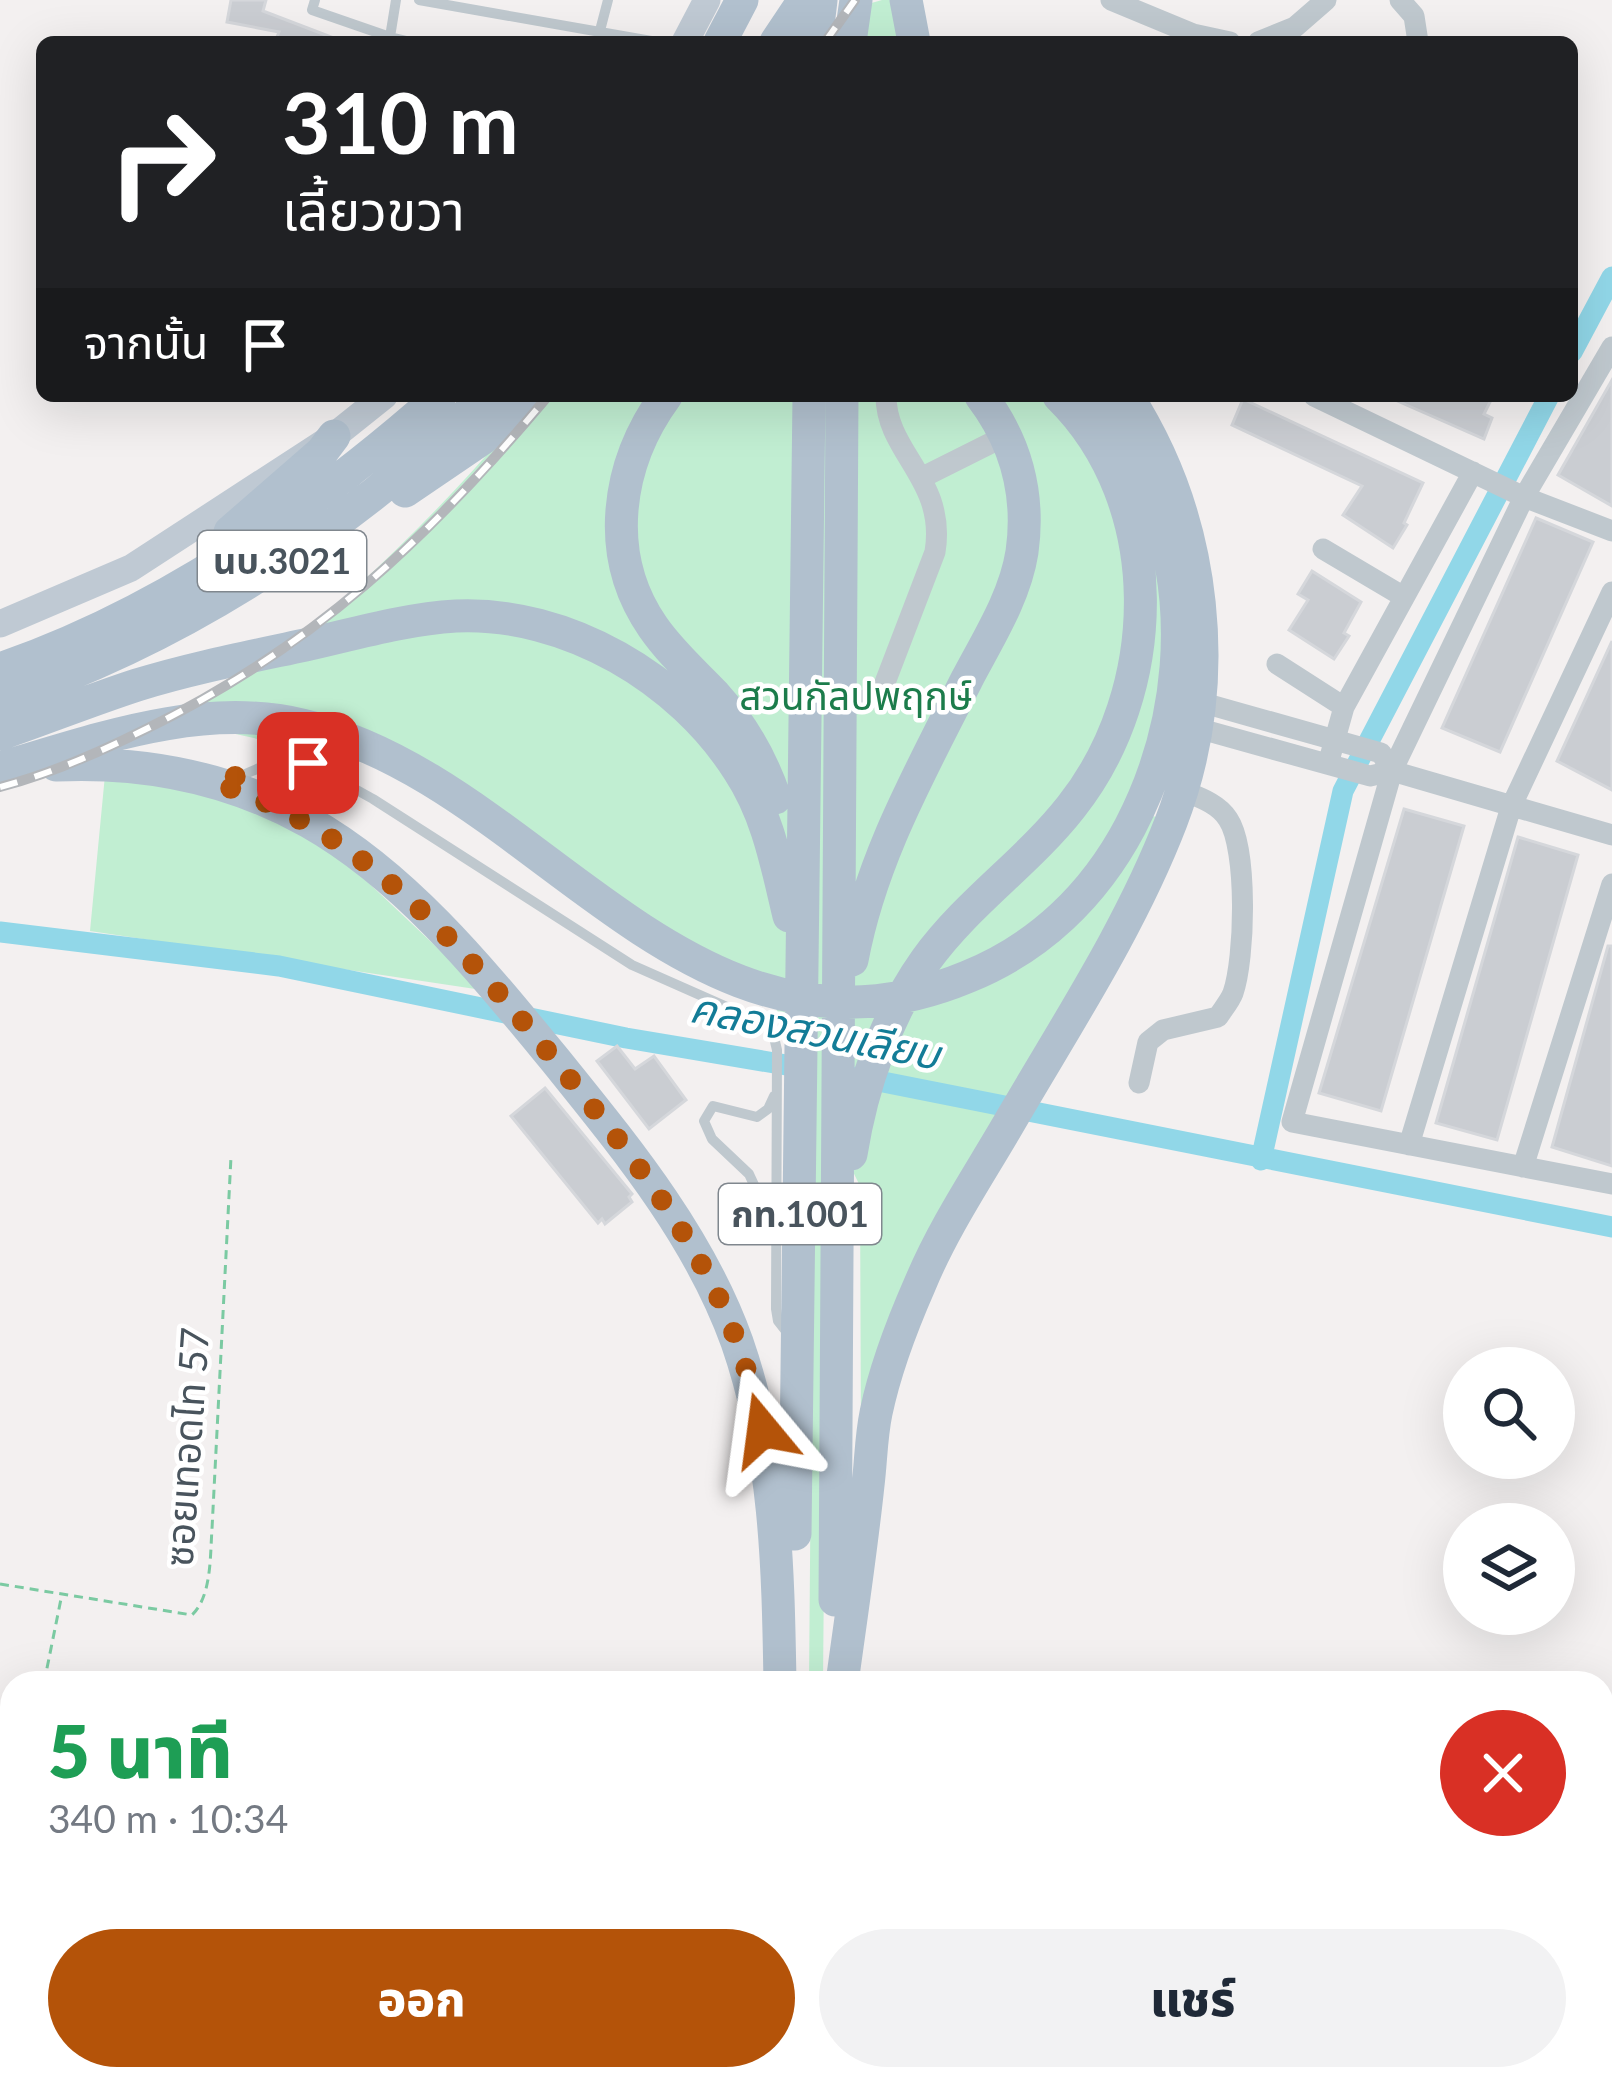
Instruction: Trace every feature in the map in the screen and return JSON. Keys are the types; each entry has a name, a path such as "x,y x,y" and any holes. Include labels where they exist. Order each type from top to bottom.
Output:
{"main road":[{"path":"688,36 707,0"},
{"path":"723,36 742,0"},
{"path":"780,36 805,0"},
{"path":"817,36 820,0"},
{"path":"851,36 856,0"},
{"path":"906,0 913,36"},
{"name":"นบ.3021","path":"0,624 131,568 334,436 376,402"},
{"name":"นบ.3021","path":"0,669 103,628 196,575 360,467 433,402"},
{"name":"นบ.3021","path":"0,700 140,645 268,571 394,478 480,402"},
{"path":"103,628 214,586 374,509 445,465 524,402"},
{"path":"662,402 627,469 620,522 626,568 641,608 668,646 728,710 767,775 782,828 802,970"},
{"name":"กท.1001","path":"793,1671 799,1345 786,1068 802,970 809,402"},
{"path":"842,402 838,1045 851,1092"},
{"path":"838,1045 857,934 874,873 1011,591 1024,535 1016,460 985,402"},
{"path":"851,1092 875,1061 892,1017 943,937 1073,805 1097,767 1130,682 1140,584 1135,535 1111,470 1064,402"},
{"path":"0,768 115,734 165,725 251,717 299,724 355,742 408,769 684,955 754,987 828,1002 897,999 981,972 1037,938 1082,897 1121,844 1148,791 1166,740 1174,692 1177,618 1160,519 1105,402"},
{"path":"840,1671 873,1431 892,1356 920,1282 1148,877 1181,790 1198,715 1200,611 1186,527 1156,445 1131,402"},
{"path":"196,575 215,544 322,452 334,436"},
{"path":"0,734 186,671 411,622 491,617 555,630 644,674 677,699 725,751 765,823 802,970"},
{"path":"0,768 111,763 183,773 254,795 311,823 370,865 434,922 506,1002 652,1184 699,1258 736,1339 770,1465 780,1671"},
{"name":"กท.1001","path":"838,1671 837,1268 853,1146 851,1092"}],"street":[{"path":"1111,0 1202,36"},
{"path":"1273,36 1295,27 1326,0"},
{"path":"1400,0 1414,16 1417,36"},
{"path":"1578,389 1612,347"},
{"path":"838,706 881,693 935,552 937,521 923,478 891,425 887,402"},
{"path":"1327,402 1500,485 1612,531"},
{"path":"1334,767 1342,742 1344,707 1404,597 1567,402"},
{"path":"923,478 995,441"},
{"path":"1500,485 1381,767 1292,1122 1612,1184"},
{"path":"1323,549 1404,597"},
{"path":"1409,1145 1511,807 1612,592"},
{"path":"1277,664 1344,707"},
{"path":"1198,715 1334,767 1381,767"},
{"path":"1198,715 1342,742 1381,767 1612,835"},
{"path":"1139,1083 1148,1042 1163,1030 1218,1016 1233,994 1239,956 1244,918 1237,838 1228,817 1213,804 1181,790"},
{"path":"1523,1167 1612,884"}],"lane":[{"path":"315,0 312,10 387,36"},
{"path":"390,36 396,0"},
{"path":"419,0 593,36"},
{"path":"598,36 608,0"},
{"path":"215,783 280,759 308,763 373,799 632,964 753,1016 773,1033 786,1068 776,1315 799,1345"},
{"path":"776,1235 749,1174 712,1139 704,1121 713,1106 757,1117 768,1109 786,1068"}],"path":[{"name":"ซอยเทอดไท 57","path":"0,1584 192,1615 199,1609 209,1571 231,1157"},
{"path":"46,1671 62,1592"}],"green space":[{"path":"882,0 910,0 927,36 834,36 854,8"},
{"name":"สวนกัลปพฤกษ์","path":"532,402 1101,402 1166,538 1160,735 1137,814 1172,819 980,1178 861,1441 860,1186 828,1121 823,1671 809,1671 814,1089 768,991 406,772 177,721 354,589"},
{"path":"105,775 191,786 321,838 482,990 90,931"}],"building":[{"path":"231,0 266,0 263,11 328,36 277,36 279,32 227,22"},
{"path":"1612,380 1612,506 1558,475"},
{"path":"1242,402 1249,402 1423,483 1393,548 1343,515 1362,486 1232,425"},
{"path":"1400,402 1490,402 1484,414 1492,418 1484,439"},
{"path":"1536,518 1593,542 1500,752 1442,728"},
{"path":"1312,571 1361,602 1344,633 1349,636 1334,659 1289,630 1308,600 1298,594"},
{"path":"1612,641 1612,790 1557,761"},
{"path":"1404,809 1464,826 1381,1111 1319,1093"},
{"path":"1518,837 1578,855 1497,1140 1436,1123"},
{"path":"1608,946 1612,946 1612,1166 1552,1147"},
{"path":"617,1046 635,1069 654,1056 686,1100 649,1129 597,1061"},
{"path":"545,1088 632,1194 632,1202 605,1224 602,1219 598,1223 511,1116"}],"waterway":[{"path":"1578,341 1612,277"},
{"path":"1261,1160 1343,791 1546,402"},
{"name":"คลองสวนเลียบ","path":"0,932 279,966 626,1038 798,1067"},
{"name":"คลองสวนเลียบ","path":"858,1077 1612,1227"}],"railway":[{"path":"829,36 855,0"},
{"path":"0,787 74,762 144,730 205,698 315,626 412,543 543,402"}],"route":[{"path":"308,763 280,759 215,783 254,795 311,823 370,865 434,922 535,1036 622,1143 699,1258 736,1339 763,1430"}]}
